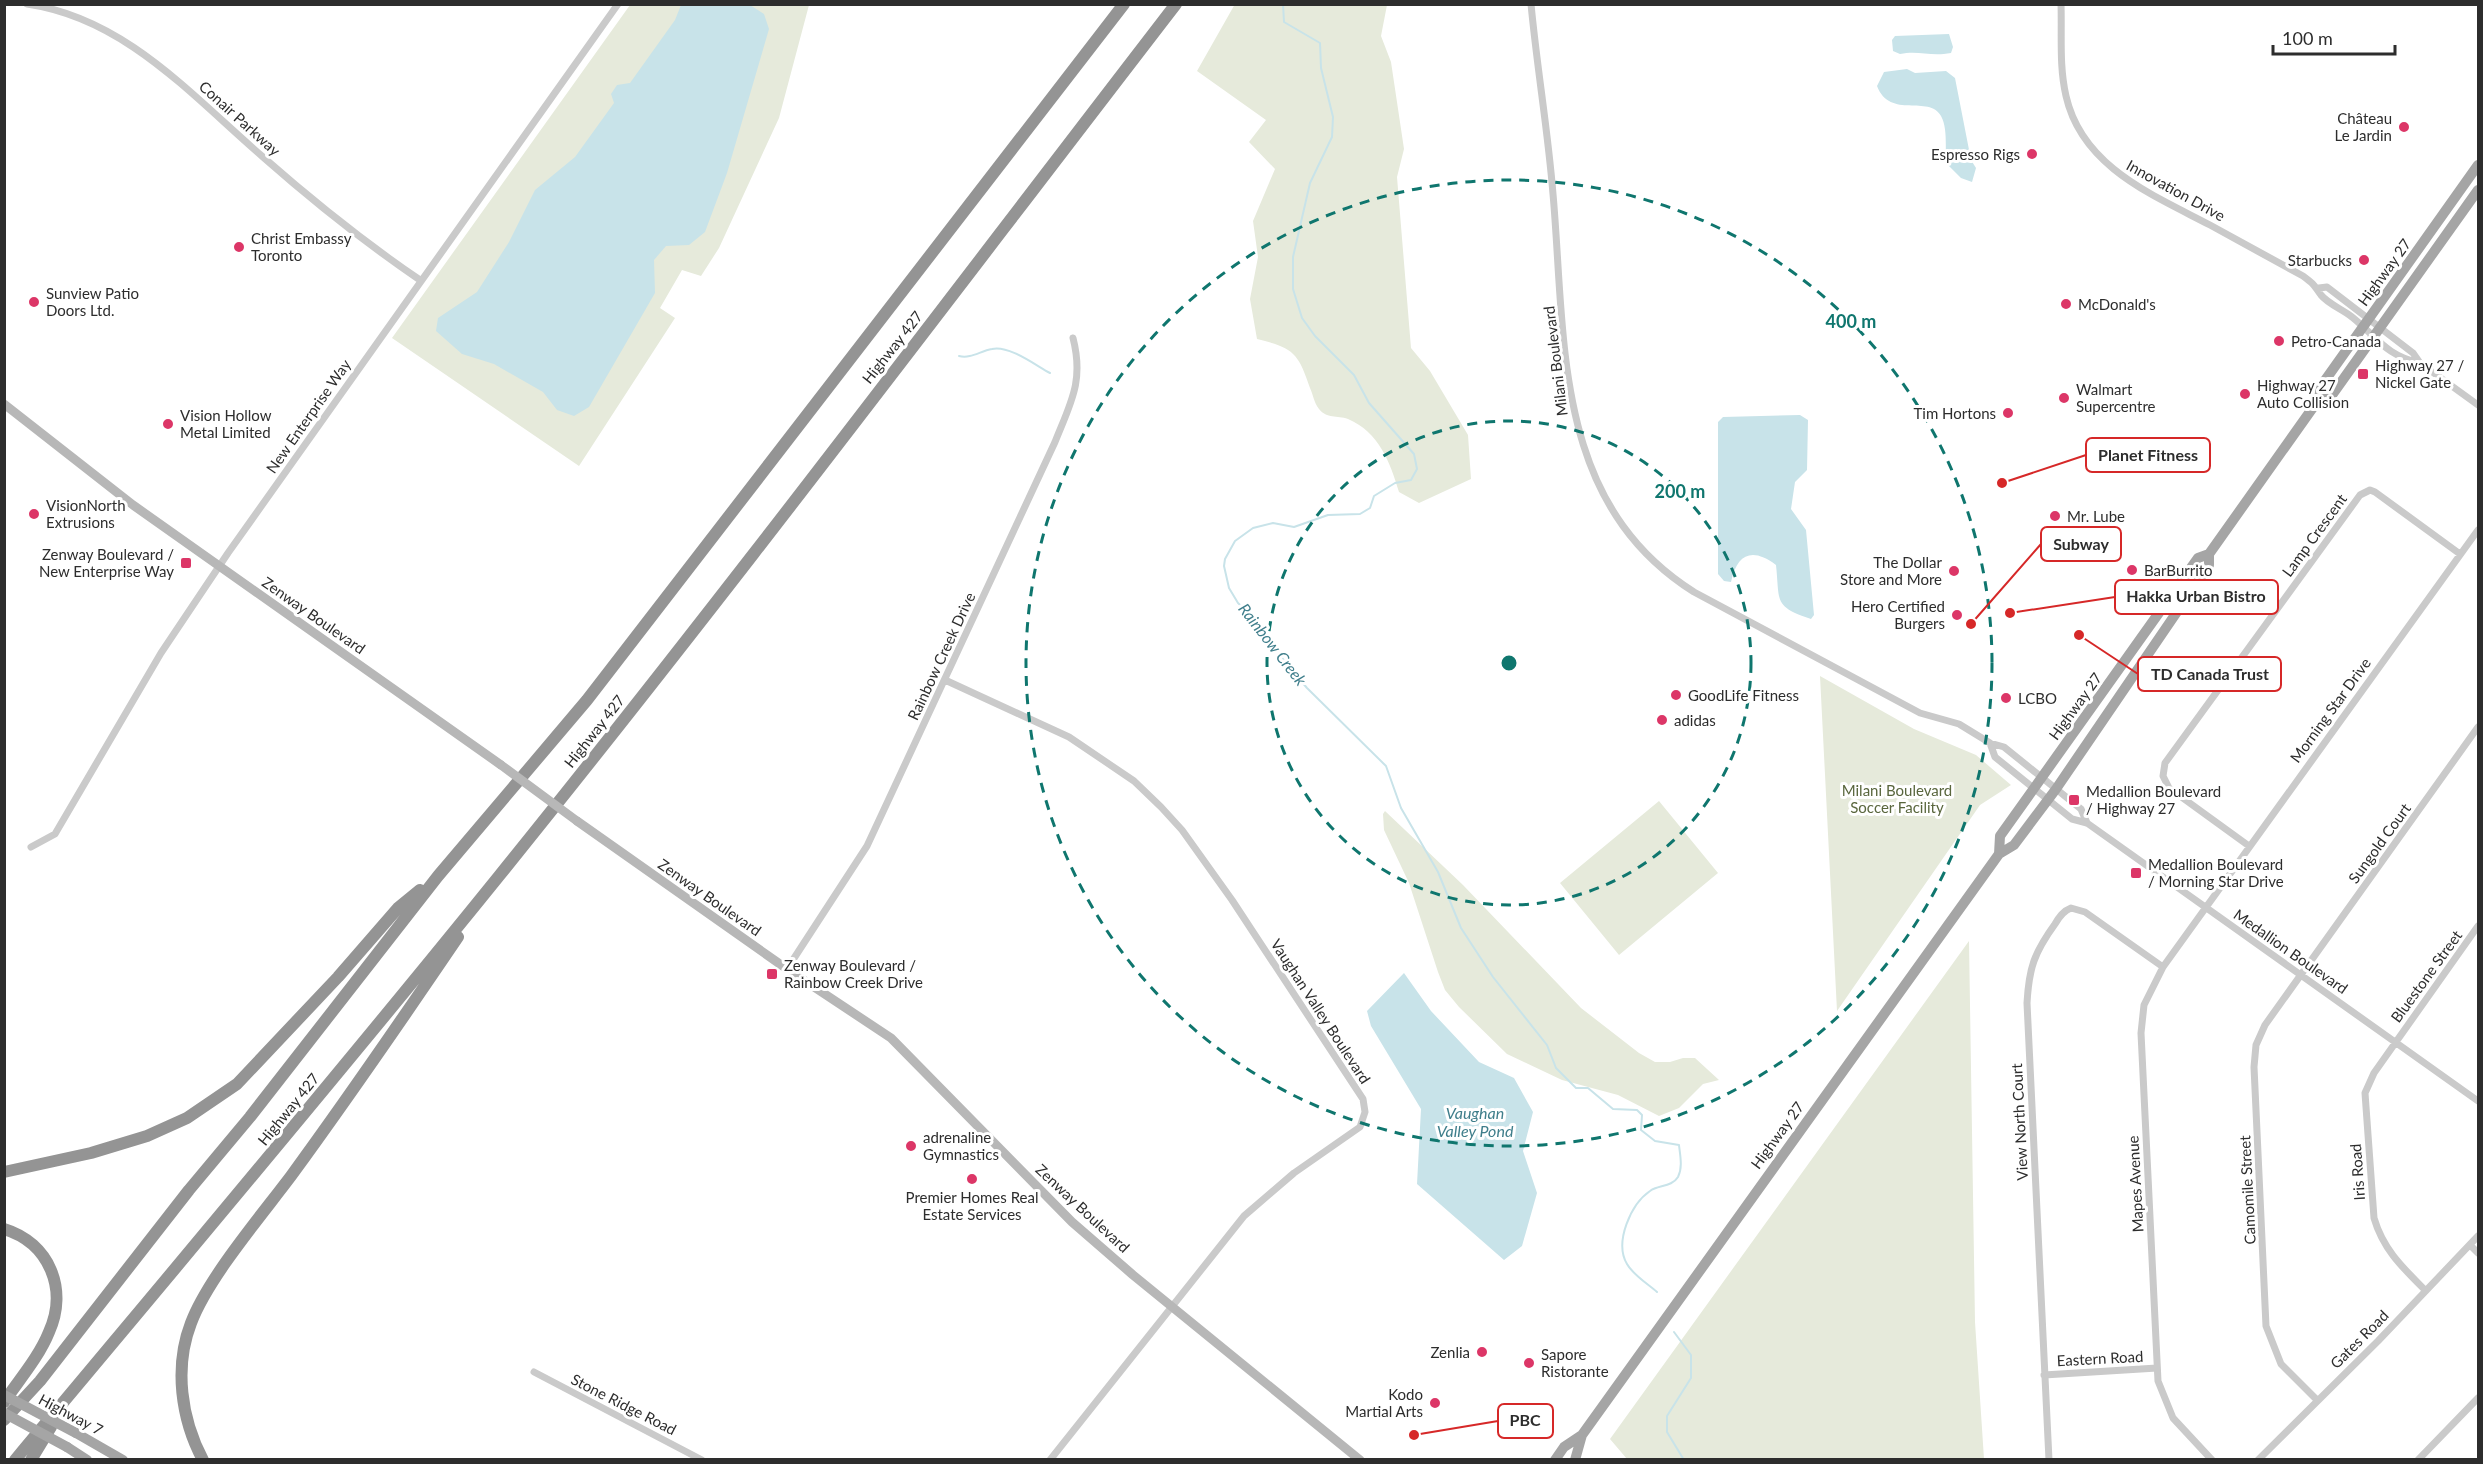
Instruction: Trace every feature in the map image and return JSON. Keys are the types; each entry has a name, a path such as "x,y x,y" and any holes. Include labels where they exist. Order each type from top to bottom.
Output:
{"highway":[{"name":"Highway 427","path":"4,1420 40,1381 438,876 587,700 1124,4"},
{"name":"Highway 427","path":"15,1460 245,1187 498,878 620,724 1176,4"},
{"path":"4,1172 91,1153 147,1136 187,1118 237,1084 338,977 398,908 438,876"},
{"path":"203,1460 189,1426 181,1377 191,1322 228,1262 361,1080 498,878"},
{"path":"4,1229 26,1238 38,1248 48,1260 57,1289 56,1311 48,1335 4,1402"},
{"path":"32,1460 72,1393"}],"main road":[{"name":"Highway 27","path":"1998,854 2000,836 2198,558 2209,554 2319,399 2321,386 2478,165"},
{"name":"Highway 27","path":"2319,399 2332,395 2478,190"},
{"name":"Highway 27","path":"1555,1460 1564,1448 1582,1435 1998,854 2014,845 2048,801 2209,565 2209,554"},
{"name":"Highway 7","path":"4,1395 123,1460"},
{"name":"Highway 7","path":"4,1413 87,1460"},
{"name":"Highway 27","path":"1575,1460 1582,1435"}],"street":[{"name":"Conair Parkway","path":"27,4 49,8 90,21 130,43 190,92 332,218 420,280"},
{"name":"New Enterprise Way","path":"31,847 55,834 161,653 220,566 420,280 618,4"},
{"name":"Milani Boulevard","path":"1532,4 1553,191 1568,378 1580,439 1598,486 1632,538 1678,581 1859,682 1920,713 1959,723 1990,743 2004,747 2042,778"},
{"name":"Innovation Drive","path":"2061,4 2061,63 2066,97 2081,132 2097,154 2117,173 2153,195 2248,245 2319,288 2328,287 2377,333"},
{"path":"2366,322 2402,359 2420,363"},
{"path":"2377,333 2413,353 2420,363 2478,405"},
{"name":"Rainbow Creek Drive","path":"787,969 867,846 945,680 1073,397 1079,363 1073,338"},
{"name":"Zenway Boulevard","path":"4,404 127,501 787,969 891,1038 1072,1222 1360,1460"},
{"name":"Lamp Crescent","path":"2249,846 2169,788 2163,777 2165,763 2360,495 2365,492 2375,492 2460,554"},
{"name":"Morning Star Drive","path":"2206,907 2478,530"},
{"name":"Vaughan Valley Boulevard","path":"945,680 1069,737 1134,782 1161,807 1182,830 1233,900 1363,1099 1365,1112 1360,1127 1294,1173 1244,1216 1050,1460"},
{"name":"Sungold Court","path":"2301,975 2476,736 2478,727"},
{"name":"Milani Boulevard","path":"1990,743 1995,757 2033,791"},
{"name":"Medallion Boulevard","path":"2042,778 2081,809 2087,823"},
{"name":"Medallion Boulevard","path":"2033,791 2072,819 2087,823 2478,1101"},
{"name":"Mapes Avenue","path":"2206,907 2163,967 2144,1005 2141,1033 2157,1368 2161,1392 2173,1418 2212,1460"},
{"name":"View North Court","path":"2049,1460 2027,1014 2029,972 2037,949 2062,914 2071,908 2085,912 2163,967"},
{"name":"Bluestone Street","path":"2395,1042 2478,926"},
{"name":"Camomile Street","path":"2301,975 2265,1025 2256,1045 2254,1067 2266,1326 2281,1364 2317,1400"},
{"name":"Iris Road","path":"2395,1042 2374,1073 2365,1093 2374,1218 2379,1235 2389,1252 2425,1290"},
{"name":"Gates Road","path":"2258,1460 2378,1341 2478,1236"},
{"path":"2470,1245 2478,1253"},
{"name":"Eastern Road","path":"2044,1375 2157,1368"},
{"name":"Stone Ridge Road","path":"534,1372 702,1460"},
{"path":"2418,1460 2478,1398"}],"green space":[{"path":"1235,4 1387,5 1381,36 1391,62 1404,149 1397,177 1411,348 1430,371 1468,435 1471,479 1419,503 1399,492 1382,449 1368,432 1348,419 1329,416 1319,409 1302,366 1292,353 1279,345 1257,339 1250,299 1258,257 1253,221 1275,169 1249,142 1266,120 1197,71"},
{"path":"630,5 809,5 779,118 719,248 701,276 682,270 660,308 675,318 579,466 392,338"},
{"name":"Milani Boulevard Soccer Facility","path":"1820,676 1914,729 1976,755 2011,785 1980,805 1837,1011"},
{"path":"1659,801 1718,873 1619,955 1560,883"},
{"path":"1385,811 1463,885 1581,1008 1639,1053 1655,1062 1695,1058 1719,1080 1703,1084 1679,1108 1659,1116 1618,1095 1562,1080 1507,1054 1445,990 1409,883 1384,830 1383,814"},
{"path":"1969,941 1975,1322 1984,1459 1627,1459 1610,1439"}],"water":[{"path":"681,5 750,5 764,14 769,29 727,173 705,232 689,245 666,246 654,260 655,293 589,407 574,416 557,410 543,392 494,364 462,354 436,331 438,318 477,292 509,242 535,190 575,157 614,103 611,94 617,85 630,83 675,20"},
{"path":"1949,34 1953,47 1951,53 1900,54 1893,51 1892,40 1895,36"},
{"path":"1907,69 1915,73 1946,71 1955,78 1971,160 1976,168 1972,182 1961,178 1946,163 1945,127 1941,116 1928,107 1891,102 1883,96 1877,86 1884,72"},
{"path":"1800,415 1808,420 1807,470 1795,482 1791,509 1806,530 1814,615 1811,619 1784,606 1779,595 1776,565 1767,559 1760,556 1747,556 1737,565 1731,582 1724,581 1718,574 1718,422 1723,417"},
{"name":"Vaughan Valley Pond","path":"1404,973 1431,1011 1479,1062 1514,1078 1533,1112 1523,1151 1537,1193 1522,1246 1504,1260 1417,1184 1421,1109 1371,1026 1367,1011"}],"waterway":[{"name":"Rainbow Creek","path":"1283,4 1284,22 1320,43 1321,68 1333,117 1332,137 1310,183 1293,257 1293,289 1302,318 1315,336 1354,375 1369,403 1414,454 1417,469 1411,480 1395,483 1374,496 1370,508 1360,514 1328,515 1294,527 1273,523 1253,528 1235,541 1225,559 1224,566 1229,588 1238,603 1260,624 1285,662 1307,688 1386,766 1401,808 1438,872 1461,928 1493,977 1547,1045 1556,1068 1576,1088 1588,1088 1613,1109 1637,1110 1642,1115 1641,1130 1655,1141 1679,1145 1681,1165 1678,1177 1672,1183 1653,1189 1643,1197 1626,1224 1622,1245 1627,1264 1637,1276 1657,1292"},
{"path":"959,356 968,356 988,350 1006,350 1050,373"},
{"name":"Rainbow Creek","path":"1674,1332 1691,1355 1691,1378 1667,1416 1667,1432 1684,1460"}],"place":[{"name":"Château Le Jardin","path":"2404,127"},
{"name":"Espresso Rigs","path":"2032,154"},
{"name":"Christ Embassy Toronto","path":"239,247"},
{"name":"Starbucks","path":"2364,260"},
{"name":"Sunview Patio Doors Ltd.","path":"34,302"},
{"name":"McDonald's","path":"2066,304"},
{"name":"Petro-Canada","path":"2279,341"},
{"name":"Highway 27 / Nickel Gate","path":"2363,374"},
{"name":"Highway 27 Auto Collision","path":"2245,394"},
{"name":"Walmart Supercentre","path":"2064,398"},
{"name":"Tim Hortons","path":"2008,413"},
{"name":"Vision Hollow Metal Limited","path":"168,424"},
{"name":"Planet Fitness","path":"2002,483"},
{"name":"VisionNorth Extrusions","path":"34,514"},
{"name":"Mr. Lube","path":"2055,516"},
{"name":"Zenway Boulevard / New Enterprise Way","path":"186,563"},
{"name":"BarBurrito","path":"2132,570"},
{"name":"The Dollar Store and More","path":"1954,571"},
{"name":"Hakka Urban Bistro","path":"2010,613"},
{"name":"Hero Certified Burgers","path":"1957,615"},
{"name":"Subway","path":"1971,624"},
{"name":"TD Canada Trust","path":"2079,635"},
{"name":"GoodLife Fitness","path":"1676,695"},
{"name":"LCBO","path":"2006,698"},
{"name":"adidas","path":"1662,720"},
{"name":"Medallion Boulevard / Highway 27","path":"2074,800"},
{"name":"Medallion Boulevard / Morning Star Drive","path":"2136,873"},
{"name":"Zenway Boulevard / Rainbow Creek Drive","path":"772,974"},
{"name":"adrenaline Gymnastics","path":"911,1146"},
{"name":"Premier Homes Real Estate Services","path":"972,1179"},
{"name":"Zenlia","path":"1482,1352"},
{"name":"Sapore Ristorante","path":"1529,1363"},
{"name":"Kodo Martial Arts","path":"1435,1403"},
{"name":"PBC","path":"1414,1435"}]}
